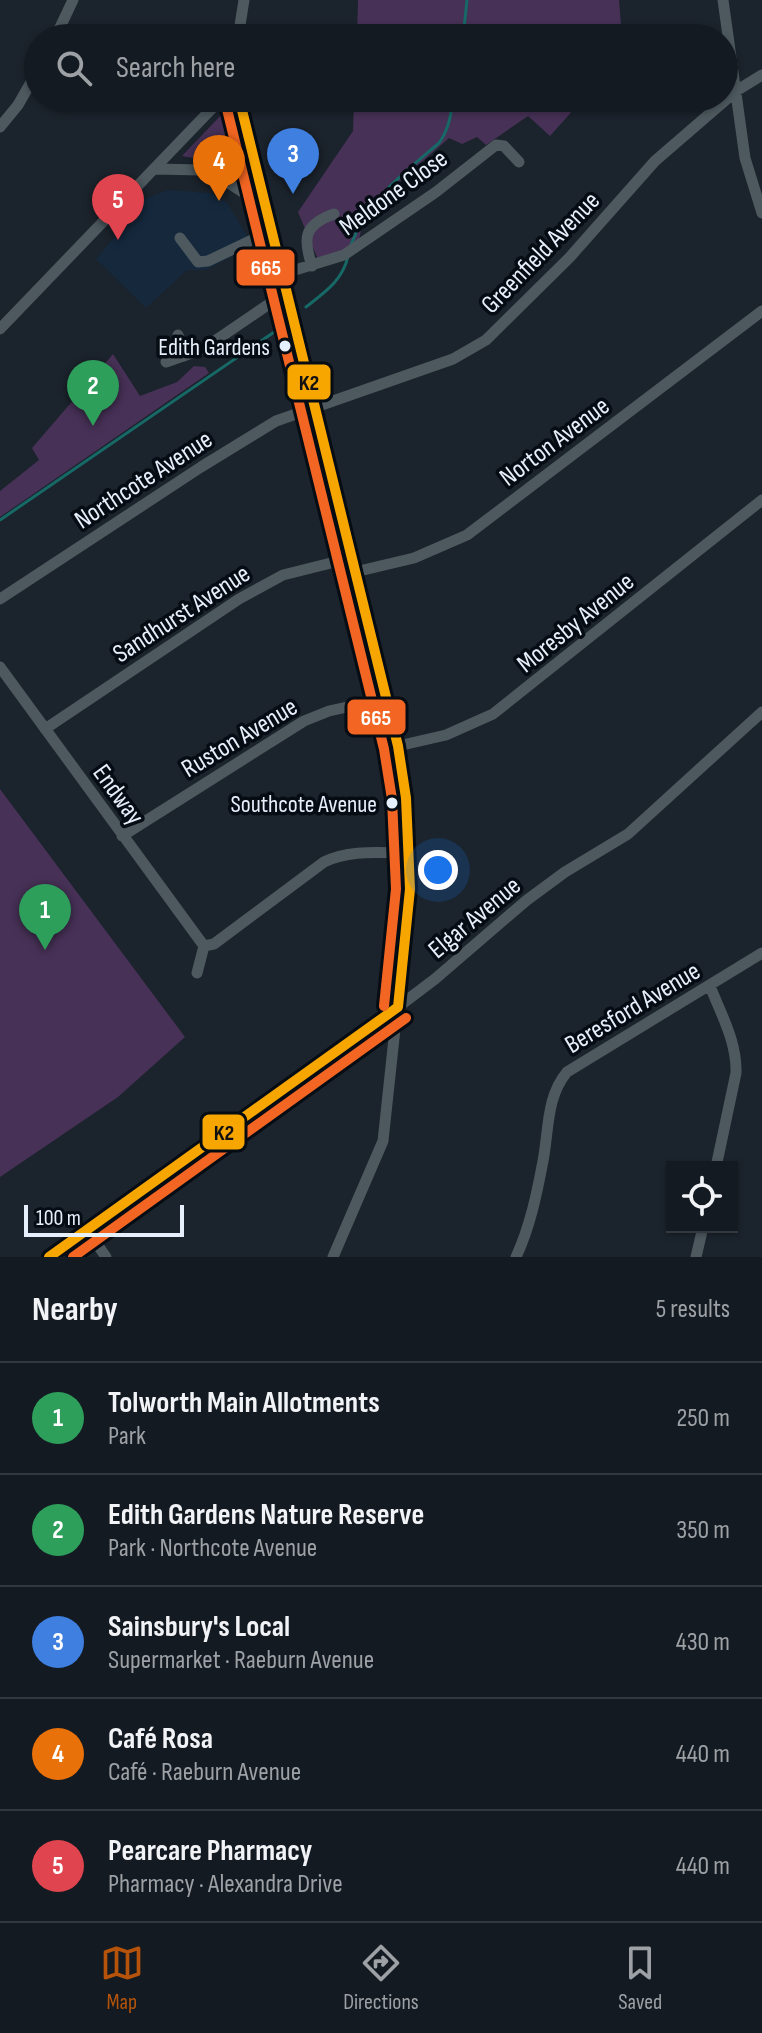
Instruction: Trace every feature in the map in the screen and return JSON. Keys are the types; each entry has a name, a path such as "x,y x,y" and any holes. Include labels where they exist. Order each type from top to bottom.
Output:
{"street":[{"path":"62,24 73,0"},
{"path":"240,24 244,0"},
{"path":"723,0 726,24"},
{"name":"Greenfield Avenue","path":"738,90 762,75"},
{"path":"0,127 24,94"},
{"path":"738,106 745,158 761,206"},
{"path":"0,329 209,112"},
{"path":"242,112 388,698 406,798 410,889 383,1141 333,1257"},
{"name":"Greenfield Avenue","path":"316,406 453,359 486,340 570,257 655,161 712,112"},
{"name":"Meldone Close","path":"282,274 344,255 436,192 496,145 504,146 519,162"},
{"path":"155,169 213,173 260,203 264,201"},
{"path":"312,266 305,243 307,235 323,218 334,214"},
{"path":"180,238 198,262 208,261 271,231"},
{"path":"166,362 203,349 269,304 288,297"},
{"name":"Norton Avenue","path":"355,572 414,558 467,535 762,311"},
{"path":"178,335 184,356"},
{"name":"Northcote Avenue","path":"0,599 276,421 316,406"},
{"name":"Moresby Avenue","path":"398,746 457,731 493,714 762,500"},
{"name":"Sandhurst Avenue","path":"45,729 239,599 283,575 351,558"},
{"name":"Endway","path":"0,667 204,946"},
{"name":"Ruston Avenue","path":"122,836 304,721 329,711 388,698"},
{"name":"Elgar Avenue","path":"49,1257 398,1007 565,872 628,834 762,712"},
{"path":"197,973 204,946 214,944 324,862 347,854 410,853"},
{"name":"Beresford Avenue","path":"516,1257 525,1237 540,1177 553,1095 558,1083 567,1072 762,953"},
{"path":"710,986 737,1060 717,1161"},
{"path":"86,1228 106,1257"},
{"path":"696,1257 702,1233"}],"shaded area":[{"path":"358,0 619,0 621,24 357,24"},
{"path":"226,112 242,176 211,161 182,156"},
{"path":"354,112 571,112 550,136 528,116 486,145 477,137 462,144 449,138 397,184 392,202 363,222 358,244 319,262 298,212 353,131"},
{"path":"168,190 211,193 227,203 253,245 206,270 187,270 146,308 96,259 147,198"},
{"path":"113,354 140,396 177,382 194,366 205,367 209,373 0,517 0,491 39,460 32,448"},
{"path":"0,789 185,1037 118,1097 0,1177"}],"waterway":[{"path":"464,24 467,0"},
{"path":"351,245 377,201 439,143 451,112"},
{"path":"306,307 338,279 348,256"},
{"path":"0,520 280,328"}],"transit line":[{"name":"665","path":"228,112 384,749 392,799 396,889 384,1006"},
{"name":"K2","path":"242,112 398,746 406,798 410,889 398,1007"},
{"name":"K2","path":"49,1257 398,1007"},
{"name":"665","path":"73,1257 406,1018"}],"place":[{"name":"Sainsbury's Local","path":"293,194"},
{"name":"Café Rosa","path":"219,201"},
{"name":"Pearcare Pharmacy","path":"118,240"},
{"name":"Edith Gardens","path":"285,346"},
{"name":"Edith Gardens Nature Reserve","path":"93,426"},
{"name":"Southcote Avenue","path":"392,803"},
{"name":"Tolworth Main Allotments","path":"45,950"}]}
